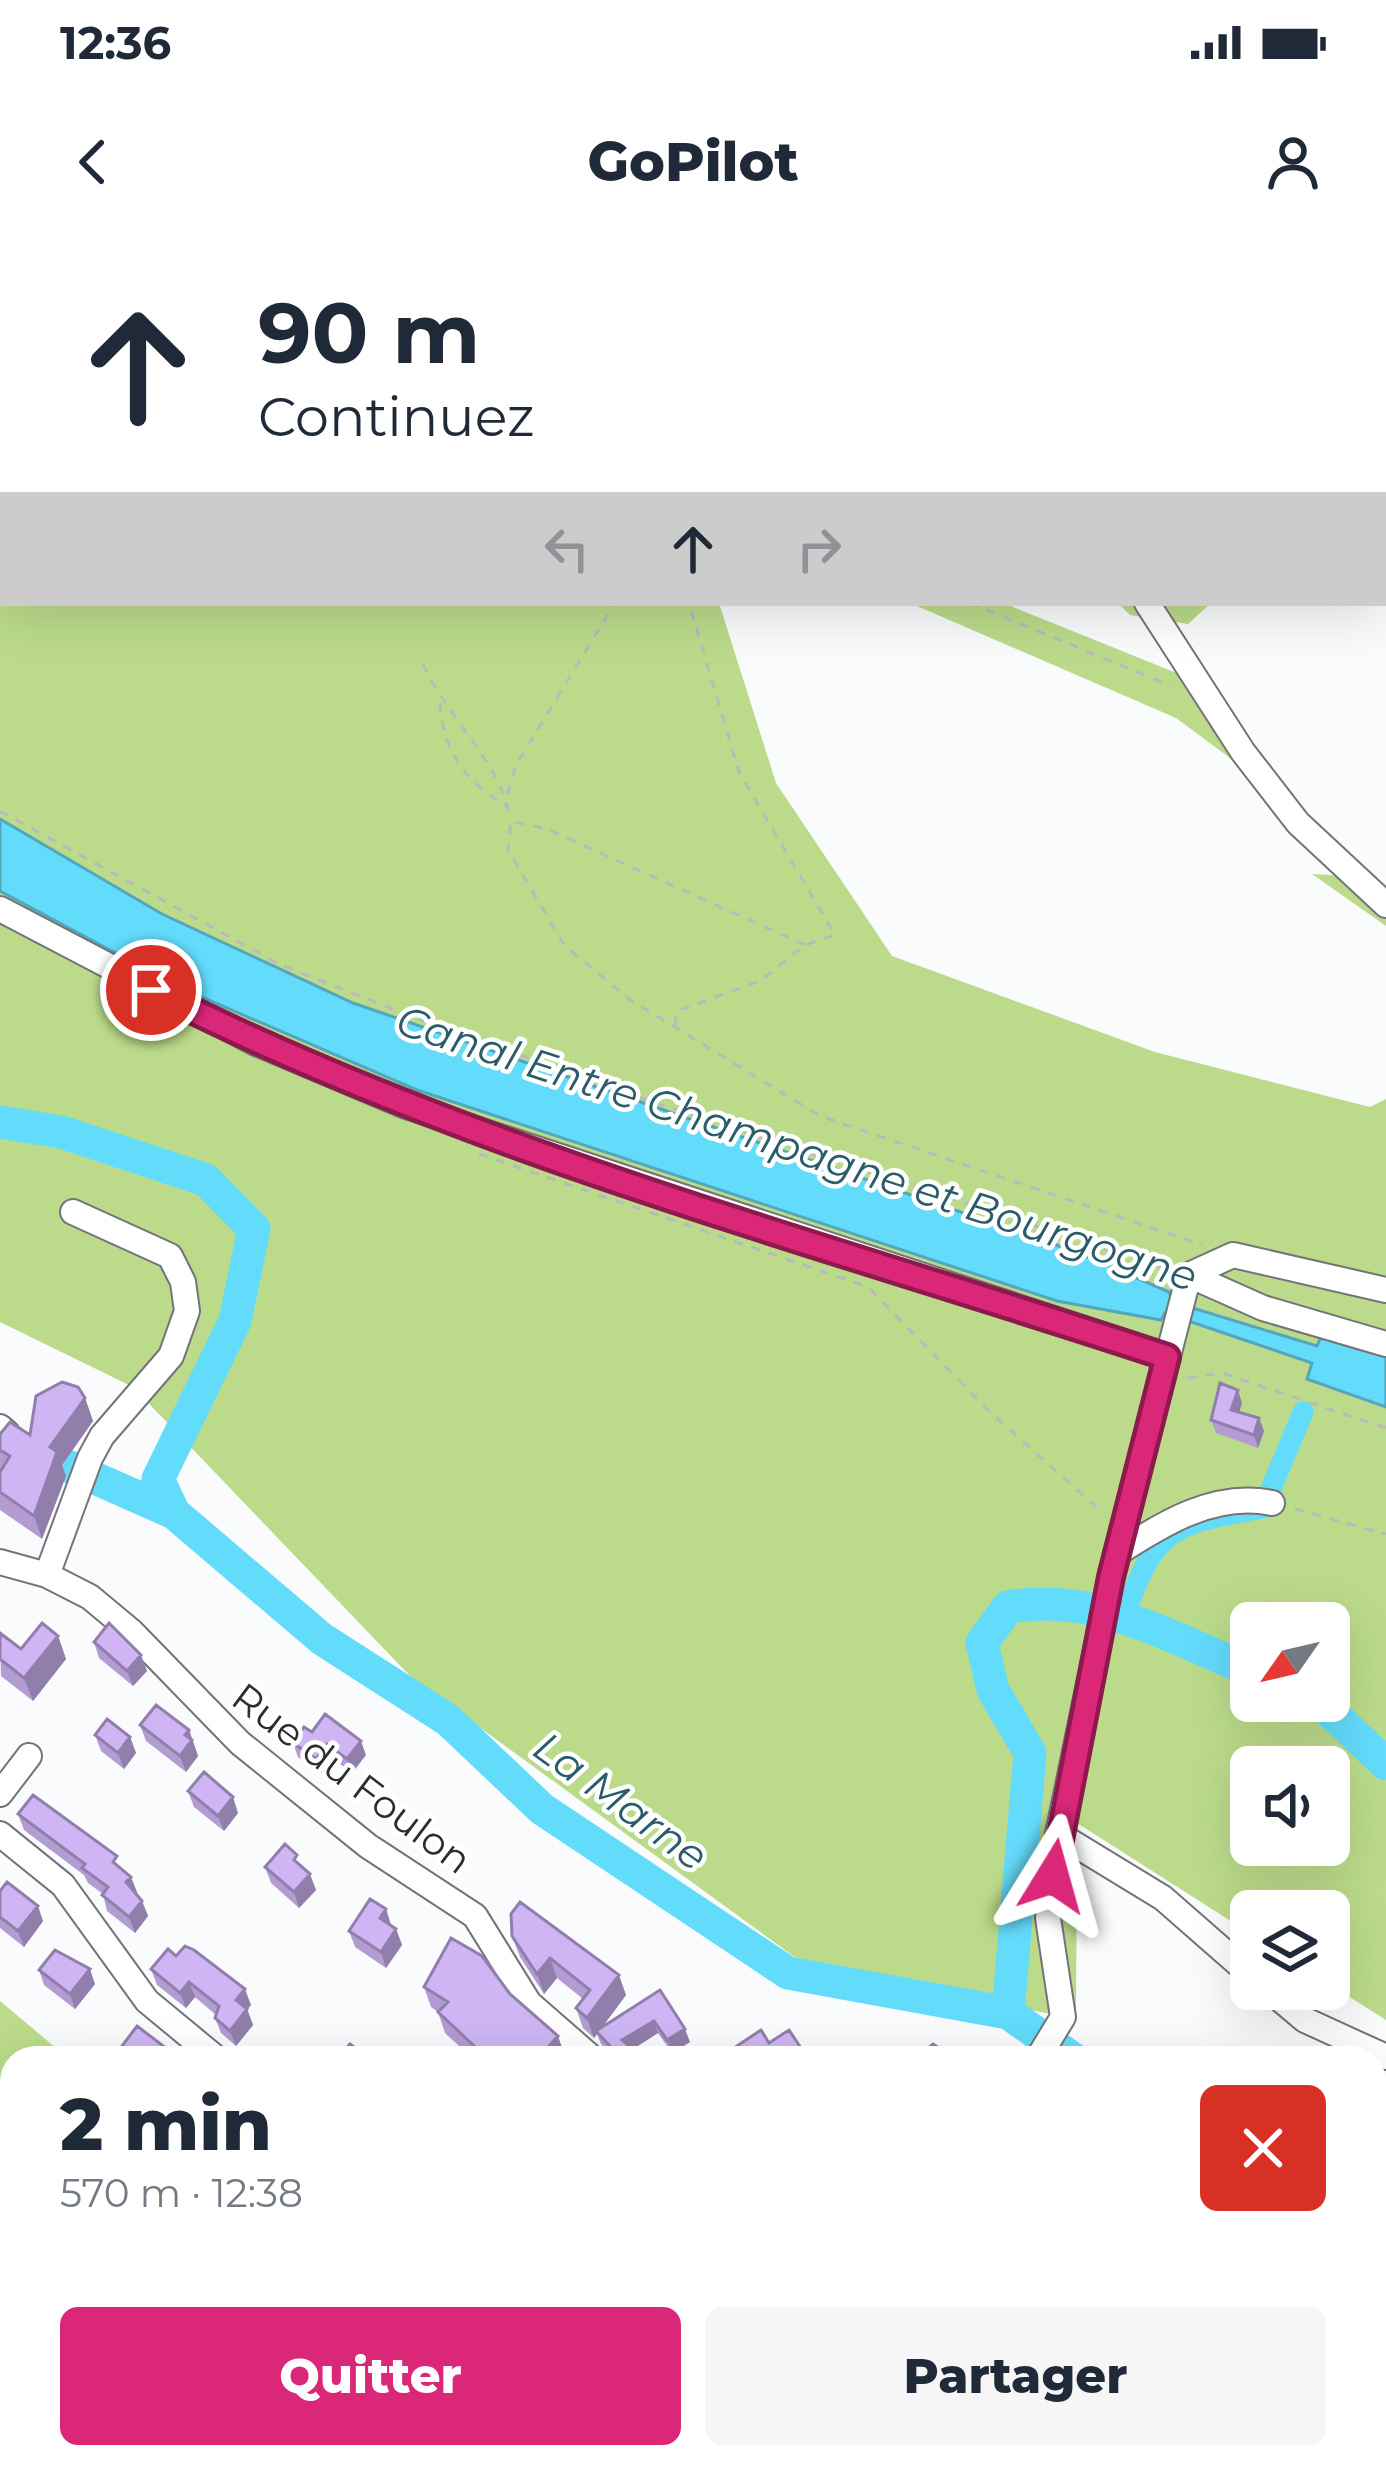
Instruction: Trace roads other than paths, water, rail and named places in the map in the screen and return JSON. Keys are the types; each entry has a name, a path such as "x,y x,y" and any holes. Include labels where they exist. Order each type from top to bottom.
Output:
{"street":[{"path":"1149,606 1298,824 1386,905"},
{"path":"0,909 256,1043 406,1106 1167,1358"},
{"path":"47,1575 90,1458 102,1436 171,1356 187,1311 183,1282 170,1256 73,1212"},
{"path":"1045,2046 1063,2017 1048,1918 1058,1834 1114,1566 1186,1286 1233,1255 1386,1290"},
{"path":"1186,1286 1386,1344"},
{"path":"0,1427 7,1433 0,1445"},
{"path":"1114,1566 1186,1513 1267,1502"},
{"name":"Rue du Foulon","path":"0,1562 47,1575 90,1597 240,1743 368,1846 476,1916 529,2003 578,2046"},
{"path":"0,1794 29,1756"},
{"path":"0,1834 63,1885 147,2002 201,2046"},
{"path":"1058,1834 1162,1898 1230,1957"},
{"path":"1293,2010 1362,2046"}],"water":[{"path":"0,819 162,914 353,1003 1074,1251 1169,1292 1173,1302 1317,1346 1322,1335 1386,1350 1386,1407 1307,1379 1312,1363 1165,1313 1161,1320 1057,1301 417,1090 183,989 0,891"}],"waterway":[{"name":"La Marne","path":"0,1122 61,1132 206,1180 254,1229 235,1321 158,1479 174,1513 322,1639 448,1720 542,1809 788,1973 1008,2013 1030,1753 993,1690 982,1643 1008,1607 1040,1604 1102,1612 1230,1661"},
{"path":"1124,1617 1146,1564 1171,1535 1207,1519 1263,1508 1303,1412"},
{"name":"La Marne","path":"63,1464 174,1513"},
{"name":"La Marne","path":"1341,1722 1386,1764"},
{"name":"La Marne","path":"1008,2013 1055,2046"}],"water label":[{"name":"Canal Entre Champagne et Bourgogne","path":"797,1148"}]}
